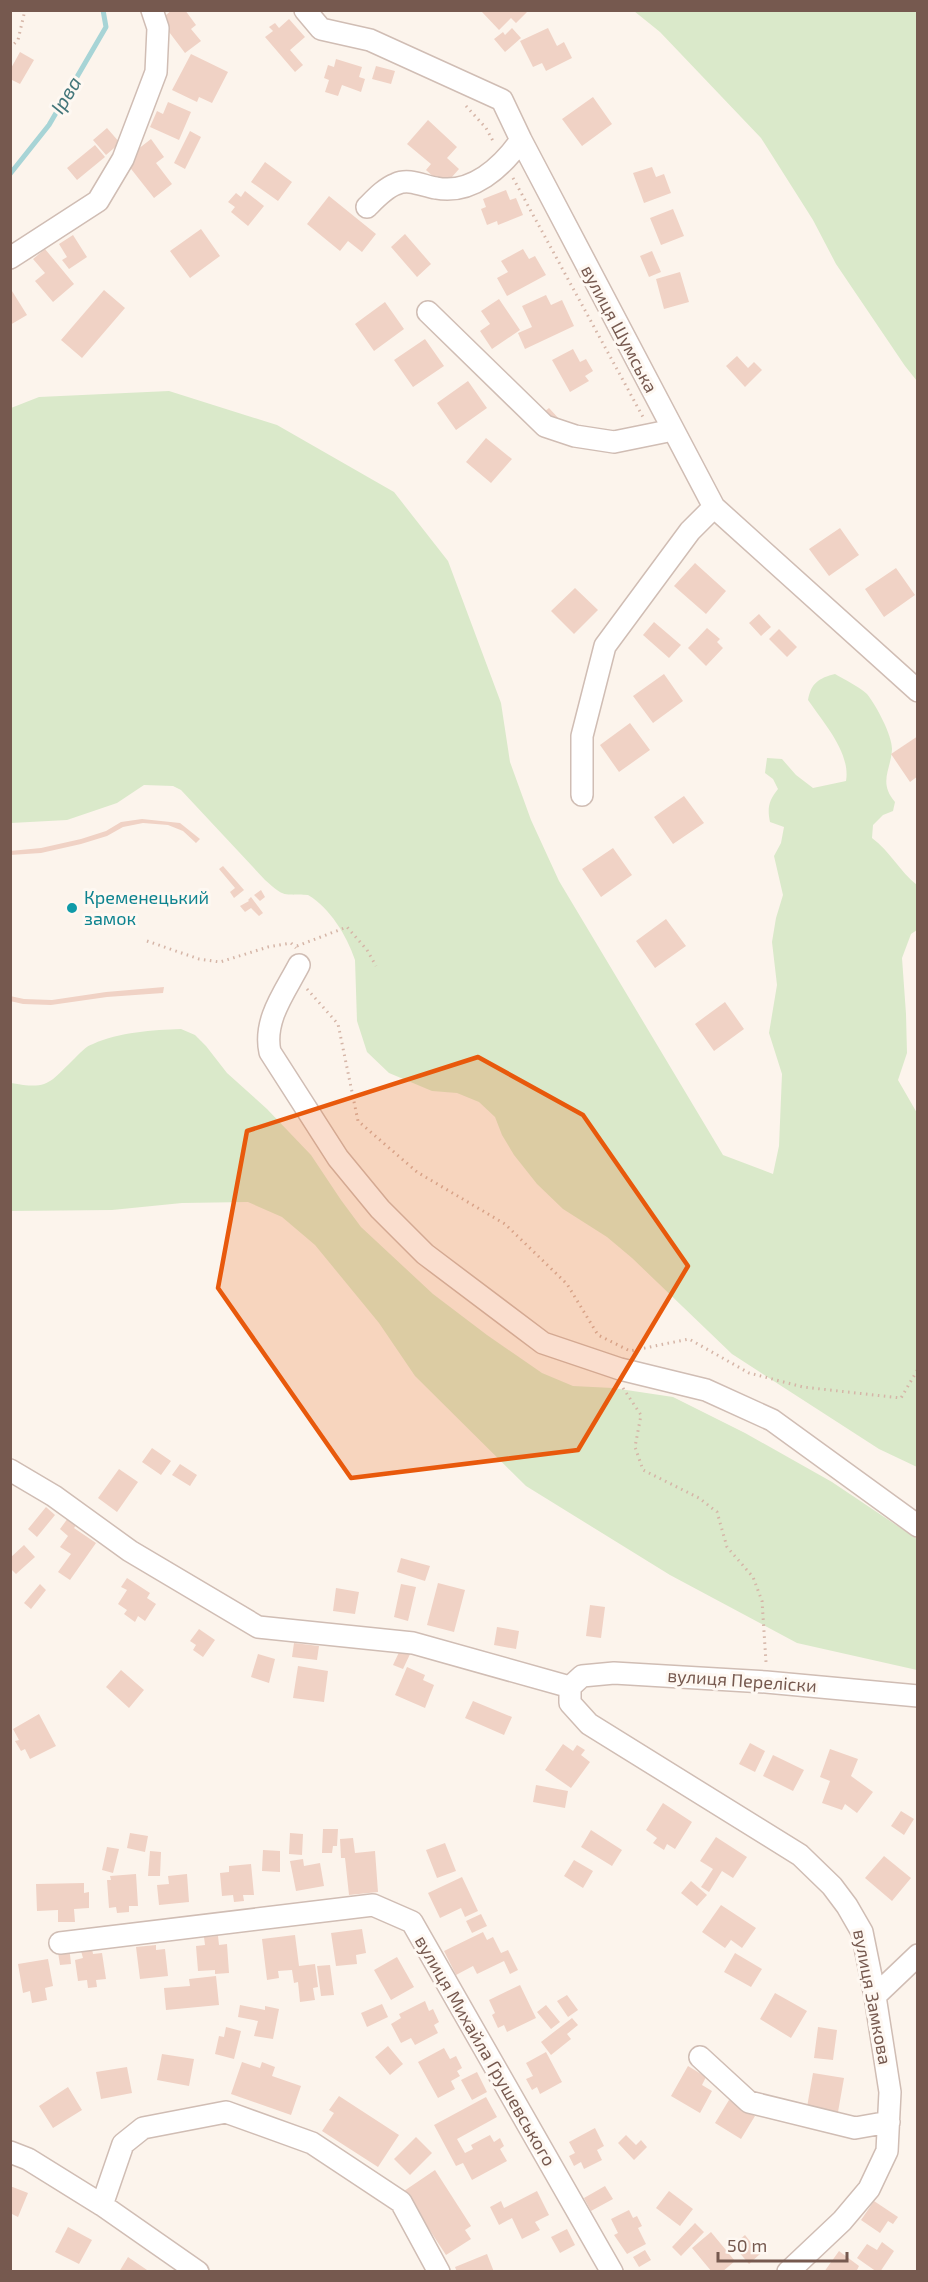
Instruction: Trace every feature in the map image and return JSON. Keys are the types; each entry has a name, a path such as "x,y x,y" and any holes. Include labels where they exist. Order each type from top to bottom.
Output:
{"street":[{"path":"10,258 98,201 123,159 156,72 158,28 152,10"},
{"name":"вулиця Шумська","path":"305,10 321,29 370,40 502,100 663,432 714,507 918,691"},
{"path":"367,207 396,184 410,181 439,189 471,185 485,177 521,141"},
{"path":"428,312 545,426 575,436 614,442 663,432"},
{"path":"582,795 582,736 605,646 690,531 714,507"},
{"path":"296,962 270,1021 268,1042 270,1052 338,1158 373,1201 425,1254 543,1343 620,1369 706,1390 772,1420 918,1526"},
{"path":"10,1470 54,1496 130,1551 258,1627 413,1643 570,1687"},
{"name":"вулиця Переліски","path":"570,1687 582,1676 614,1673 766,1682 918,1696"},
{"name":"вулиця Замкова","path":"570,1687 570,1703 590,1724 800,1855 832,1886 862,1932 890,2092 887,2151 869,2189 842,2221 788,2271"},
{"name":"вулиця Михайла Грушевського","path":"60,1943 373,1905 412,1922 612,2271"},
{"path":"875,1996 918,1955"},
{"path":"700,2057 749,2102 855,2128 889,2122"},
{"path":"102,2205 123,2144 143,2128 226,2112 312,2143 401,2202 439,2271"},
{"path":"10,2152 28,2158 102,2205 198,2271"}],"path":[{"path":"10,48 18,40 25,10"},
{"path":"462,102 486,128 663,432"},
{"path":"296,962 347,927 367,950 376,966"},
{"path":"147,941 199,959 220,962 291,943 296,962 338,1024 358,1121 417,1172 505,1224 567,1284 598,1335 630,1351 689,1339 749,1372 803,1387 901,1398 918,1369"},
{"path":"620,1369 623,1390 641,1415 635,1447 643,1470 699,1498 717,1512 727,1546 753,1577 762,1601 766,1682"}],"highlighted area":[{"path":"478,1057 583,1115 688,1266 578,1450 351,1478 218,1288 247,1131"}],"green space":[{"path":"634,11 917,11 917,381 836,264 813,220 761,138 660,32"},
{"path":"169,391 277,425 394,492 448,561 501,703 510,762 531,820 559,881 723,1155 773,1174 779,1146 782,1074 769,1033 777,985 772,942 783,895 774,856 781,843 784,827 770,822 770,804 778,789 773,779 765,773 767,758 782,759 796,775 813,788 846,781 846,770 840,749 808,700 809,694 817,682 835,674 860,688 871,699 883,720 891,743 886,782 895,802 893,811 883,815 873,825 872,838 917,885 917,930 911,934 902,958 907,1053 898,1080 917,1113 917,1467 879,1449 732,1354 632,1258 607,1237 563,1209 537,1184 514,1155 495,1117 479,1102 457,1093 432,1091 389,1073 367,1052 357,1021 355,960 337,923 324,907 308,895 285,894 272,886 181,790 173,786 144,785 117,803 67,820 11,823 11,408 39,397"},
{"path":"181,1029 195,1035 227,1073 267,1109 311,1155 361,1227 433,1294 487,1335 542,1373 573,1386 613,1388 673,1397 745,1433 832,1482 917,1539 917,1670 797,1643 670,1575 526,1486 415,1376 379,1323 315,1245 282,1217 248,1202 182,1203 112,1210 11,1211 11,1083 33,1086 48,1082 86,1048 103,1040 136,1032"}],"building":[{"path":"172,10 185,10 196,25 191,29 201,41 185,53 160,20"},
{"path":"484,10 525,10 527,12 516,23 511,18 499,30 482,12"},
{"path":"289,19 305,37 290,50 303,65 295,72 265,37 273,31 269,27 275,23 279,28"},
{"path":"512,28 521,38 505,52 494,39 503,32 505,35"},
{"path":"548,28 557,46 564,42 572,58 546,71 542,63 533,67 520,41"},
{"path":"20,52 34,60 20,84 10,79 10,70"},
{"path":"191,54 228,72 212,103 199,97 197,102 172,90"},
{"path":"336,59 362,67 359,77 365,79 361,92 342,85 338,96 325,92 329,80 324,78 328,65 334,67"},
{"path":"376,66 395,71 391,84 372,79"},
{"path":"593,97 612,124 582,146 562,119"},
{"path":"168,102 191,112 179,140 150,127 157,111 163,114"},
{"path":"428,120 457,147 447,158 459,169 444,186 426,170 431,164 407,144"},
{"path":"107,128 120,143 106,155 93,140"},
{"path":"190,131 201,137 185,169 174,163"},
{"path":"151,139 164,157 156,163 172,184 154,198 124,160"},
{"path":"95,145 105,157 77,180 67,168"},
{"path":"265,162 292,182 278,201 251,182"},
{"path":"652,167 656,177 664,174 671,193 644,203 633,173"},
{"path":"506,190 510,200 516,198 523,215 498,225 497,221 487,225 481,209 486,207 483,199"},
{"path":"245,191 264,206 248,226 231,212 235,207 228,202 236,193 241,197"},
{"path":"329,196 376,234 362,252 348,241 340,251 307,224"},
{"path":"673,209 684,236 661,245 650,218"},
{"path":"201,229 220,256 190,278 170,251"},
{"path":"405,234 431,264 417,277 391,247"},
{"path":"73,235 87,257 69,269 62,260 67,257 59,244"},
{"path":"45,249 74,284 53,302 35,281 45,273 33,259"},
{"path":"523,249 529,259 535,256 546,275 507,296 497,278 508,272 501,261"},
{"path":"652,251 661,272 649,277 640,256"},
{"path":"680,272 689,302 664,309 656,279"},
{"path":"104,290 125,308 82,358 61,340"},
{"path":"12,291 27,315 10,325 10,292"},
{"path":"546,295 551,305 562,300 574,326 525,349 518,333 532,327 522,306"},
{"path":"499,299 520,330 492,349 480,331 490,324 481,311"},
{"path":"385,302 404,329 374,351 355,324"},
{"path":"425,339 444,366 413,387 394,360"},
{"path":"573,349 580,362 586,359 593,371 585,376 589,381 570,392 552,360"},
{"path":"737,356 748,368 754,362 762,370 745,387 726,366"},
{"path":"468,381 487,408 456,430 437,403"},
{"path":"549,408 561,421 556,426 544,412"},
{"path":"486,438 512,459 491,483 466,462"},
{"path":"840,528 859,555 829,576 809,549"},
{"path":"695,563 726,591 706,614 674,586"},
{"path":"896,568 915,595 884,617 865,589"},
{"path":"575,588 598,610 574,634 551,611"},
{"path":"759,614 771,627 761,636 749,623"},
{"path":"654,622 681,645 669,658 643,635"},
{"path":"707,628 720,639 717,642 723,648 706,666 688,648"},
{"path":"779,629 797,647 787,657 769,639"},
{"path":"664,674 683,701 653,723 633,696"},
{"path":"630,723 650,750 619,772 600,745"},
{"path":"918,736 918,776 910,782 891,754"},
{"path":"684,796 704,823 673,844 654,817"},
{"path":"142,819 180,823 200,839 196,843 183,831 168,825 143,823 123,827 107,836 81,844 41,853 10,855 10,851 41,848 81,839 106,831 121,822"},
{"path":"613,848 632,875 601,897 582,869"},
{"path":"223,866 244,890 234,898 230,892 235,888 219,869"},
{"path":"261,890 265,897 260,901 254,895"},
{"path":"251,897 263,913 259,916 251,908 245,912 240,906 249,901"},
{"path":"666,919 686,946 655,968 636,941"},
{"path":"164,987 163,993 107,997 51,1005 10,1001 10,996 52,1000"},
{"path":"725,1002 744,1029 714,1051 695,1024"},
{"path":"152,1448 171,1461 161,1475 142,1462"},
{"path":"180,1464 197,1475 190,1486 172,1475"},
{"path":"119,1469 138,1482 117,1512 98,1498"},
{"path":"46,1507 55,1515 37,1537 28,1529"},
{"path":"68,1518 77,1524 74,1528 96,1543 70,1580 58,1572 71,1554 60,1547 68,1536 60,1529"},
{"path":"24,1545 35,1557 16,1574 10,1568 10,1558"},
{"path":"401,1558 430,1566 425,1581 397,1572"},
{"path":"127,1578 150,1593 147,1598 156,1604 145,1621 138,1616 135,1622 124,1614 127,1610 118,1604 127,1590 121,1587"},
{"path":"438,1583 465,1590 454,1632 427,1625"},
{"path":"40,1584 46,1590 31,1609 24,1603"},
{"path":"401,1584 416,1587 408,1621 394,1617"},
{"path":"336,1588 359,1592 355,1614 333,1611"},
{"path":"590,1605 605,1607 601,1638 586,1636"},
{"path":"497,1627 519,1631 516,1649 494,1645"},
{"path":"199,1629 215,1640 203,1657 193,1650 196,1645 190,1641"},
{"path":"294,1643 319,1646 317,1660 292,1657"},
{"path":"401,1648 411,1652 403,1669 393,1665"},
{"path":"258,1654 275,1659 269,1683 251,1677"},
{"path":"298,1666 328,1671 324,1702 293,1698"},
{"path":"407,1667 425,1675 423,1680 434,1685 425,1708 395,1695"},
{"path":"121,1670 144,1690 129,1708 106,1687"},
{"path":"473,1701 512,1717 504,1735 465,1718"},
{"path":"39,1714 56,1746 30,1759 25,1749 21,1751 15,1741 19,1740 13,1729"},
{"path":"750,1743 765,1751 755,1772 739,1764"},
{"path":"563,1744 573,1751 577,1745 585,1750 581,1755 590,1762 571,1788 545,1770"},
{"path":"830,1749 858,1759 851,1776 873,1792 857,1813 845,1804 842,1810 822,1803 830,1781 820,1777"},
{"path":"773,1755 804,1770 793,1791 763,1776"},
{"path":"536,1785 568,1791 565,1808 533,1802"},
{"path":"663,1803 692,1822 675,1849 667,1844 664,1850 653,1843 657,1838 646,1830"},
{"path":"901,1811 914,1819 904,1835 891,1826"},
{"path":"323,1829 338,1829 337,1846 333,1846 332,1853 322,1853"},
{"path":"591,1830 622,1850 612,1866 581,1847"},
{"path":"130,1833 148,1836 145,1852 127,1848"},
{"path":"290,1833 303,1834 302,1855 289,1854"},
{"path":"716,1837 747,1857 733,1878 722,1871 709,1892 701,1887 713,1869 700,1861"},
{"path":"353,1838 355,1853 375,1851 378,1892 349,1895 345,1858 341,1858 340,1839"},
{"path":"445,1843 456,1871 437,1878 426,1850"},
{"path":"107,1847 119,1849 113,1873 102,1870"},
{"path":"263,1850 280,1851 280,1872 262,1871"},
{"path":"150,1851 161,1852 160,1876 148,1876"},
{"path":"884,1856 911,1878 892,1901 865,1878"},
{"path":"303,1859 304,1866 320,1863 324,1886 296,1891 290,1861"},
{"path":"574,1860 593,1871 583,1888 564,1876"},
{"path":"251,1864 254,1895 243,1895 244,1901 234,1902 233,1895 222,1896 220,1873 229,1872 229,1866"},
{"path":"136,1874 138,1906 129,1906 129,1912 117,1913 116,1907 109,1908 107,1880 111,1880 110,1876"},
{"path":"187,1874 189,1902 159,1905 157,1885 169,1884 168,1876"},
{"path":"462,1877 478,1911 465,1917 461,1908 440,1918 428,1893"},
{"path":"691,1881 707,1895 697,1906 681,1893"},
{"path":"84,1883 84,1893 89,1892 89,1908 74,1909 75,1922 58,1922 58,1910 37,1911 36,1884"},
{"path":"721,1905 756,1928 742,1948 731,1940 725,1948 702,1932"},
{"path":"481,1914 487,1926 472,1933 466,1921"},
{"path":"362,1929 366,1953 356,1955 357,1964 336,1966 331,1933"},
{"path":"483,1932 487,1940 493,1937 501,1953 508,1950 518,1970 510,1974 504,1961 477,1974 473,1966 456,1975 444,1951"},
{"path":"295,1935 299,1966 315,1964 318,1987 313,1988 315,2000 300,2002 298,1982 294,1983 292,1970 278,1971 279,1978 267,1980 262,1939"},
{"path":"218,1936 219,1945 227,1944 229,1973 215,1974 215,1970 198,1971 196,1946 205,1945 204,1937"},
{"path":"69,1945 71,1964 60,1965 57,1946"},
{"path":"156,1945 156,1950 165,1949 168,1976 140,1979 136,1947"},
{"path":"92,1949 93,1954 102,1953 106,1979 96,1980 97,1987 88,1988 87,1980 78,1981 75,1960 83,1958 81,1951"},
{"path":"735,1953 762,1969 751,1987 724,1972"},
{"path":"397,1957 414,1987 391,2000 374,1970"},
{"path":"48,1959 53,1986 45,1988 47,2000 32,2003 30,1991 23,1993 18,1964"},
{"path":"330,1965 334,1995 321,1996 317,1966"},
{"path":"216,1976 219,2005 166,2010 164,1988 190,1986 189,1979"},
{"path":"520,1985 536,2018 507,2032 504,2025 498,2028 489,2000"},
{"path":"775,1993 807,2011 791,2038 760,2019"},
{"path":"567,1995 578,2010 568,2017 557,2001"},
{"path":"425,2001 429,2011 433,2009 439,2022 434,2025 438,2033 415,2045 411,2038 401,2043 391,2024 401,2018 399,2014"},
{"path":"382,2004 388,2017 367,2027 361,2013"},
{"path":"240,2005 265,2010 265,2006 279,2009 273,2039 254,2036 258,2021 238,2017"},
{"path":"546,2005 560,2022 551,2029 537,2012"},
{"path":"572,2018 578,2025 567,2034 571,2039 551,2055 541,2042"},
{"path":"226,2027 241,2031 234,2059 215,2054 219,2036 224,2037"},
{"path":"818,2027 837,2030 833,2060 814,2058"},
{"path":"388,2046 403,2064 390,2075 375,2057"},
{"path":"444,2048 450,2059 456,2056 462,2068 457,2071 460,2076 451,2081 455,2089 438,2098 418,2062"},
{"path":"546,2052 562,2082 540,2094 537,2087 532,2090 526,2079 533,2076 526,2063"},
{"path":"162,2054 194,2059 189,2086 157,2080"},
{"path":"242,2062 260,2068 262,2062 275,2067 272,2076 301,2086 291,2115 231,2094"},
{"path":"688,2066 706,2077 702,2085 712,2091 700,2113 671,2096"},
{"path":"127,2067 132,2093 101,2099 96,2072"},
{"path":"477,2072 487,2092 472,2100 461,2080"},
{"path":"813,2073 844,2078 838,2112 807,2107"},
{"path":"68,2087 82,2110 53,2128 39,2106"},
{"path":"339,2096 399,2135 378,2167 322,2131 334,2113 329,2110"},
{"path":"486,2097 497,2117 457,2139 465,2153 473,2149 471,2145 490,2135 494,2142 500,2138 504,2146 500,2149 507,2161 472,2180 463,2163 456,2166 434,2125"},
{"path":"729,2100 755,2116 741,2139 715,2123"},
{"path":"595,2128 604,2146 597,2150 602,2160 584,2169 581,2162 574,2166 569,2156 575,2153 569,2142"},
{"path":"626,2135 636,2145 641,2140 647,2147 634,2160 618,2143"},
{"path":"416,2137 432,2153 410,2175 394,2159"},
{"path":"435,2170 471,2226 465,2230 471,2239 446,2255 404,2191"},
{"path":"10,2186 28,2193 18,2217 10,2213"},
{"path":"605,2186 613,2199 591,2211 584,2198"},
{"path":"537,2191 549,2215 535,2222 540,2230 522,2239 512,2218 499,2225 490,2207 501,2201 504,2208"},
{"path":"669,2191 693,2209 680,2226 656,2208"},
{"path":"874,2201 898,2217 893,2224 888,2221 880,2233 861,2220"},
{"path":"629,2210 633,2218 637,2216 642,2226 638,2228 646,2244 627,2254 614,2235 618,2233 611,2219"},
{"path":"695,2223 704,2232 681,2256 672,2247"},
{"path":"68,2227 92,2240 79,2264 55,2252"},
{"path":"567,2229 575,2245 560,2253 551,2237"},
{"path":"711,2232 735,2261 722,2272 712,2272 692,2248"},
{"path":"745,2235 760,2254 749,2264 733,2245"},
{"path":"882,2242 894,2251 880,2272 877,2272 857,2258 867,2244 877,2250"},
{"path":"645,2250 651,2260 639,2267 633,2257"},
{"path":"839,2251 859,2266 856,2272 824,2272"},
{"path":"487,2254 494,2272 457,2272 455,2267"},
{"path":"128,2257 150,2272 119,2272"}],"waterway":[{"name":"Ірва","path":"10,174 49,125 106,27 103,10"}],"place":[{"name":"Кременецький замок","path":"72,908"}]}
